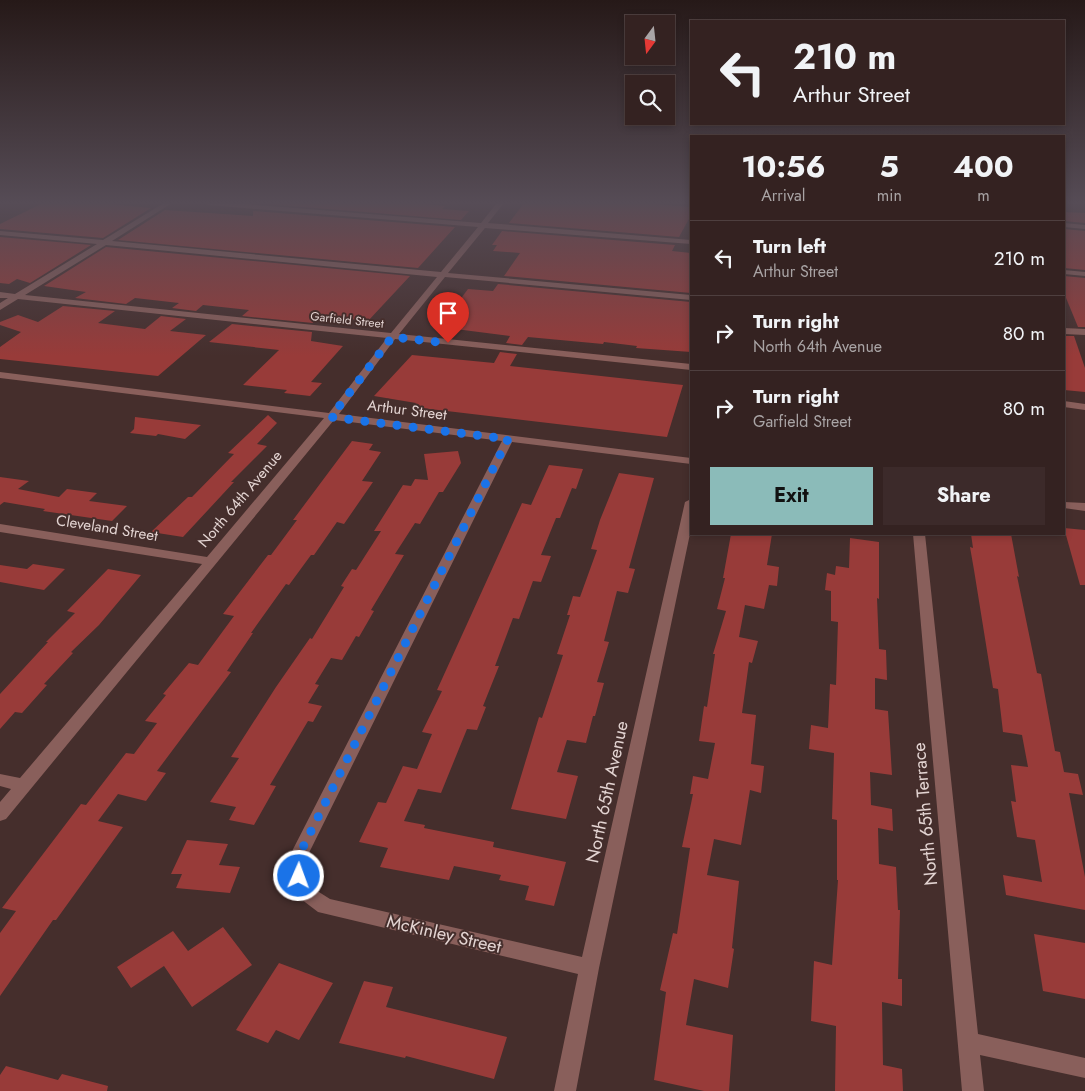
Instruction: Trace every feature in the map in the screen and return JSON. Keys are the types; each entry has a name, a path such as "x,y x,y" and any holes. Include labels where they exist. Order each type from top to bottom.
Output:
{"street":[{"path":"0,307 86,254"},
{"path":"226,254 690,298"},
{"name":"North 64th Avenue","path":"0,814 331,417 459,254"},
{"path":"1065,272 1085,274"},
{"name":"Garfield Street","path":"0,296 690,367"},
{"path":"1065,331 1085,332"},
{"name":"Arthur Street","path":"0,374 690,461"},
{"path":"1065,404 1085,407"},
{"name":"McKinley Street","path":"508,439 296,861 303,892 325,906 589,968"},
{"path":"1065,505 1085,507"},
{"name":"North 65th Avenue","path":"565,1091 589,968 690,507"},
{"name":"Cleveland Street","path":"0,528 209,561"},
{"name":"North 65th Terrace","path":"919,535 973,1091"},
{"path":"0,780 23,785"},
{"path":"967,1042 1085,1068"}],"building":[{"path":"0,254 77,254 30,283 17,279 9,284 0,283"},
{"path":"95,254 178,254 410,276 368,321 314,315 313,323 242,316 249,310 203,305 196,311 172,308 179,303 135,298 126,304 75,298 86,292 44,286"},
{"path":"267,254 431,254 418,268"},
{"path":"519,254 690,254 690,293 504,276"},
{"path":"1065,254 1085,254 1085,270 1065,268"},
{"path":"1065,276 1085,278 1085,327 1078,327 1065,295"},
{"path":"498,284 690,302 690,352 636,348 637,346 604,342 603,344 528,337 522,345 506,343 510,336 432,326 457,296 462,297 468,289 493,291"},
{"path":"63,306 115,311 98,323 145,329 161,316 186,319 170,331 206,335 158,376 0,359 0,347 21,332 0,325 0,322 18,315 38,322"},
{"path":"232,324 312,332 311,341 343,346 311,382 322,383 310,396 284,393 287,390 243,385 279,350 209,342"},
{"path":"1065,336 1074,336 1085,368 1085,392 1065,390"},
{"path":"500,352 517,354 510,366 683,385 667,437 413,407 416,403 374,396 412,355 494,363"},
{"path":"268,415 277,423 257,444 267,446 231,482 234,482 183,537 151,532 188,497 192,497 234,454 228,453"},
{"path":"135,417 201,425 185,439 158,434 156,436 130,433 134,429"},
{"path":"352,441 373,444 369,450 381,452 362,481 373,482 344,524 337,522 314,555 311,555 289,585 286,584 251,633 253,633 227,671 231,672 157,771 166,773 146,801 118,794 98,821 123,827 56,920 53,920 0,996 0,933 16,911 2,908 81,804 86,805 126,753 134,754 157,723 145,721 166,695 163,694 189,663 198,665 234,616 223,614 268,555 271,555 297,520 293,520"},
{"path":"458,451 461,463 443,492 439,492 420,524 415,523 395,554 404,555 371,610 374,611 359,637 356,636 342,660 331,658 315,684 319,685 308,703 322,706 313,722 308,721 270,785 276,786 254,825 229,820 236,807 210,802 239,758 231,757 276,687 310,638 312,639 344,587 341,586 352,569 356,570 381,531 374,531 403,485 411,486 415,479 428,480 424,454"},
{"path":"549,465 583,469 576,489 572,488 560,518 556,518 541,555 551,556 541,582 533,581 519,619 513,618 495,666 499,666 483,706 486,707 477,730 467,729 441,793 418,789 404,821 425,825 424,828 494,842 493,847 566,862 554,906 525,900 529,886 499,880 501,875 454,866 449,880 380,867 388,848 359,842 378,802 386,803 403,766 417,769 432,734 422,732 442,691 437,690 522,503 531,505"},
{"path":"619,473 654,478 629,568 635,569 628,593 617,591 604,641 609,642 597,682 604,683 595,716 593,716 586,743 567,740 557,772 578,776 566,819 511,809 539,717 542,718 563,655 557,654 570,615 567,615 573,596 580,597 597,550 591,549 600,520"},
{"path":"0,477 29,481 18,489 59,497 67,489 97,493 89,501 127,506 112,521 43,511 45,509 4,502 0,505"},
{"path":"1065,528 1085,530 1085,585 1080,585"},
{"path":"731,535 772,535 767,565 779,567 777,586 769,585 764,609 745,605 739,637 758,641 752,663 749,662 742,713 756,715 751,764 764,766 761,793 750,790 741,845 714,839 707,875 739,881 732,948 734,949 728,988 694,979 686,1025 733,1035 729,1091 704,1091 654,1080 666,992 660,990 673,933 677,934 690,848 682,847 693,794 690,794 693,776 708,779 715,743 699,741 704,706 707,707 715,654 713,654 726,611 717,609 725,578 723,578"},
{"path":"971,535 1011,535 1019,577 1017,576 1037,673 1041,674 1055,751 1060,752 1064,772 1078,774 1083,795 1069,793 1085,877 1085,910 1006,895 1003,875 1042,882 1035,840 1017,837 1011,801 1016,802 1011,765 1028,767 1022,735 1003,732 998,689 993,688 970,547 973,548"},
{"path":"850,538 879,542 879,599 877,598 879,649 886,650 887,680 875,678 875,709 888,711 892,775 870,772 871,805 892,809 893,831 878,828 879,864 896,867 898,910 900,910 898,979 902,979 902,1006 882,1002 883,1065 902,1069 903,1091 835,1091 836,1026 811,1021 814,961 832,965 838,880 837,820 832,819 834,753 809,749 811,725 828,728 830,684 836,685 838,622 831,621 831,591 825,590 827,573 835,575 836,566 849,568"},
{"path":"33,564 65,569 44,590 0,582 0,565 27,569"},
{"path":"108,569 141,575 99,625 71,652 73,653 44,684 47,685 22,713 15,712 0,729 0,694 48,642 46,642 75,613 67,611"},
{"path":"187,840 228,844 219,865 240,867 230,893 176,888 182,874 171,874"},
{"path":"223,927 252,965 192,1007 164,966 131,988 117,967 173,931 188,951"},
{"path":"1034,934 1085,943 1085,999 1043,991"},
{"path":"279,963 333,983 299,1040 276,1030 268,1043 236,1030"},
{"path":"364,981 393,987 386,1007 507,1037 494,1079 406,1056 405,1058 339,1043"},
{"path":"6,1066 58,1080 62,1074 108,1086 107,1091 0,1091 0,1075"}],"route":[{"path":"299,876 296,861 508,439 331,417 392,337 448,343"}]}
